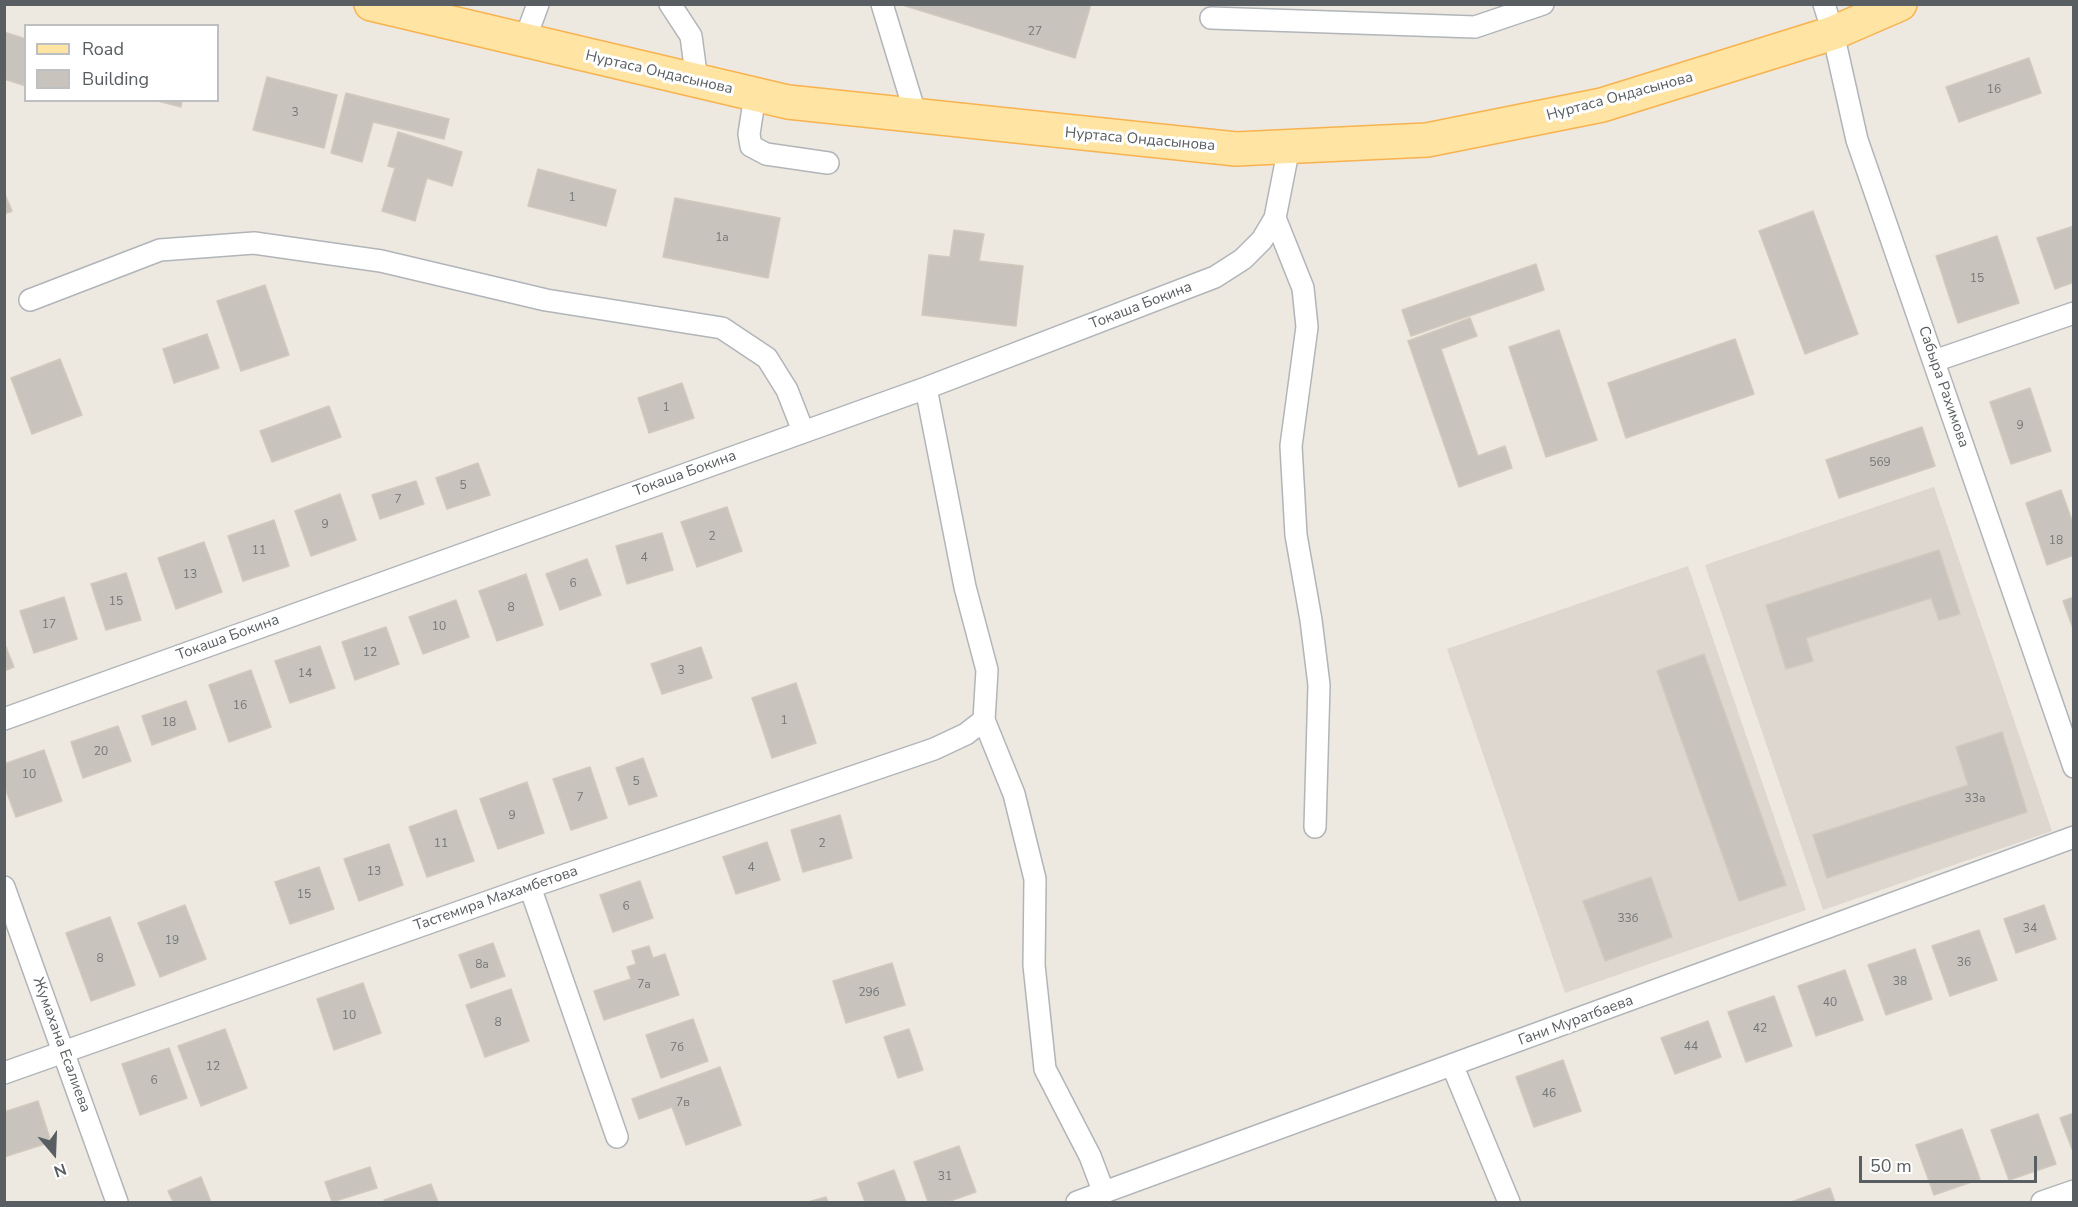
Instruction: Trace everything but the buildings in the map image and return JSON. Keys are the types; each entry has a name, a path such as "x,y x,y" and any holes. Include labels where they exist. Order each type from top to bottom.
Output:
{"main road":[{"name":"Нуртаса Ондасынова","path":"371,4 524,42 789,102 1236,148 1426,140 1602,105 1828,19 1900,4"}],"street":[{"path":"524,42 538,4"},
{"path":"670,4 691,36 697,81"},
{"path":"882,4 916,116"},
{"path":"1211,18 1475,27 1543,4"},
{"name":"Сабыра Рахимова","path":"1828,19 1857,140 2073,766"},
{"path":"754,95 749,134 752,146 766,154 828,163"},
{"name":"Токаша Бокина","path":"4,719 926,388 1215,277 1243,259 1262,240 1275,218 1289,147"},
{"path":"1275,218 1302,288 1306,327 1291,446 1296,535 1311,620 1319,685 1315,827"},
{"path":"30,300 160,250 254,243 381,261 546,300 722,328 767,358 787,390 803,431"},
{"path":"1935,361 2073,312"},
{"path":"926,388 965,587 987,670 984,720 1014,794 1035,879 1034,965 1045,1069 1090,1156 1104,1193"},
{"name":"Тастемира Махамбетова","path":"4,1073 530,886 934,749 966,734 984,720"},
{"name":"Гани Муратбаева","path":"1077,1203 1368,1094 1453,1066 2073,837"},
{"path":"530,886 617,1137"},
{"name":"Жумахана Есалиева","path":"4,887 117,1203"},
{"path":"1453,1066 1509,1203"},
{"path":"2042,1203 2073,1191"}],"shaded area":[{"path":"1934,487 2052,831 1823,910 1705,565"},
{"path":"1688,566 1806,910 1565,993 1447,649"}]}
